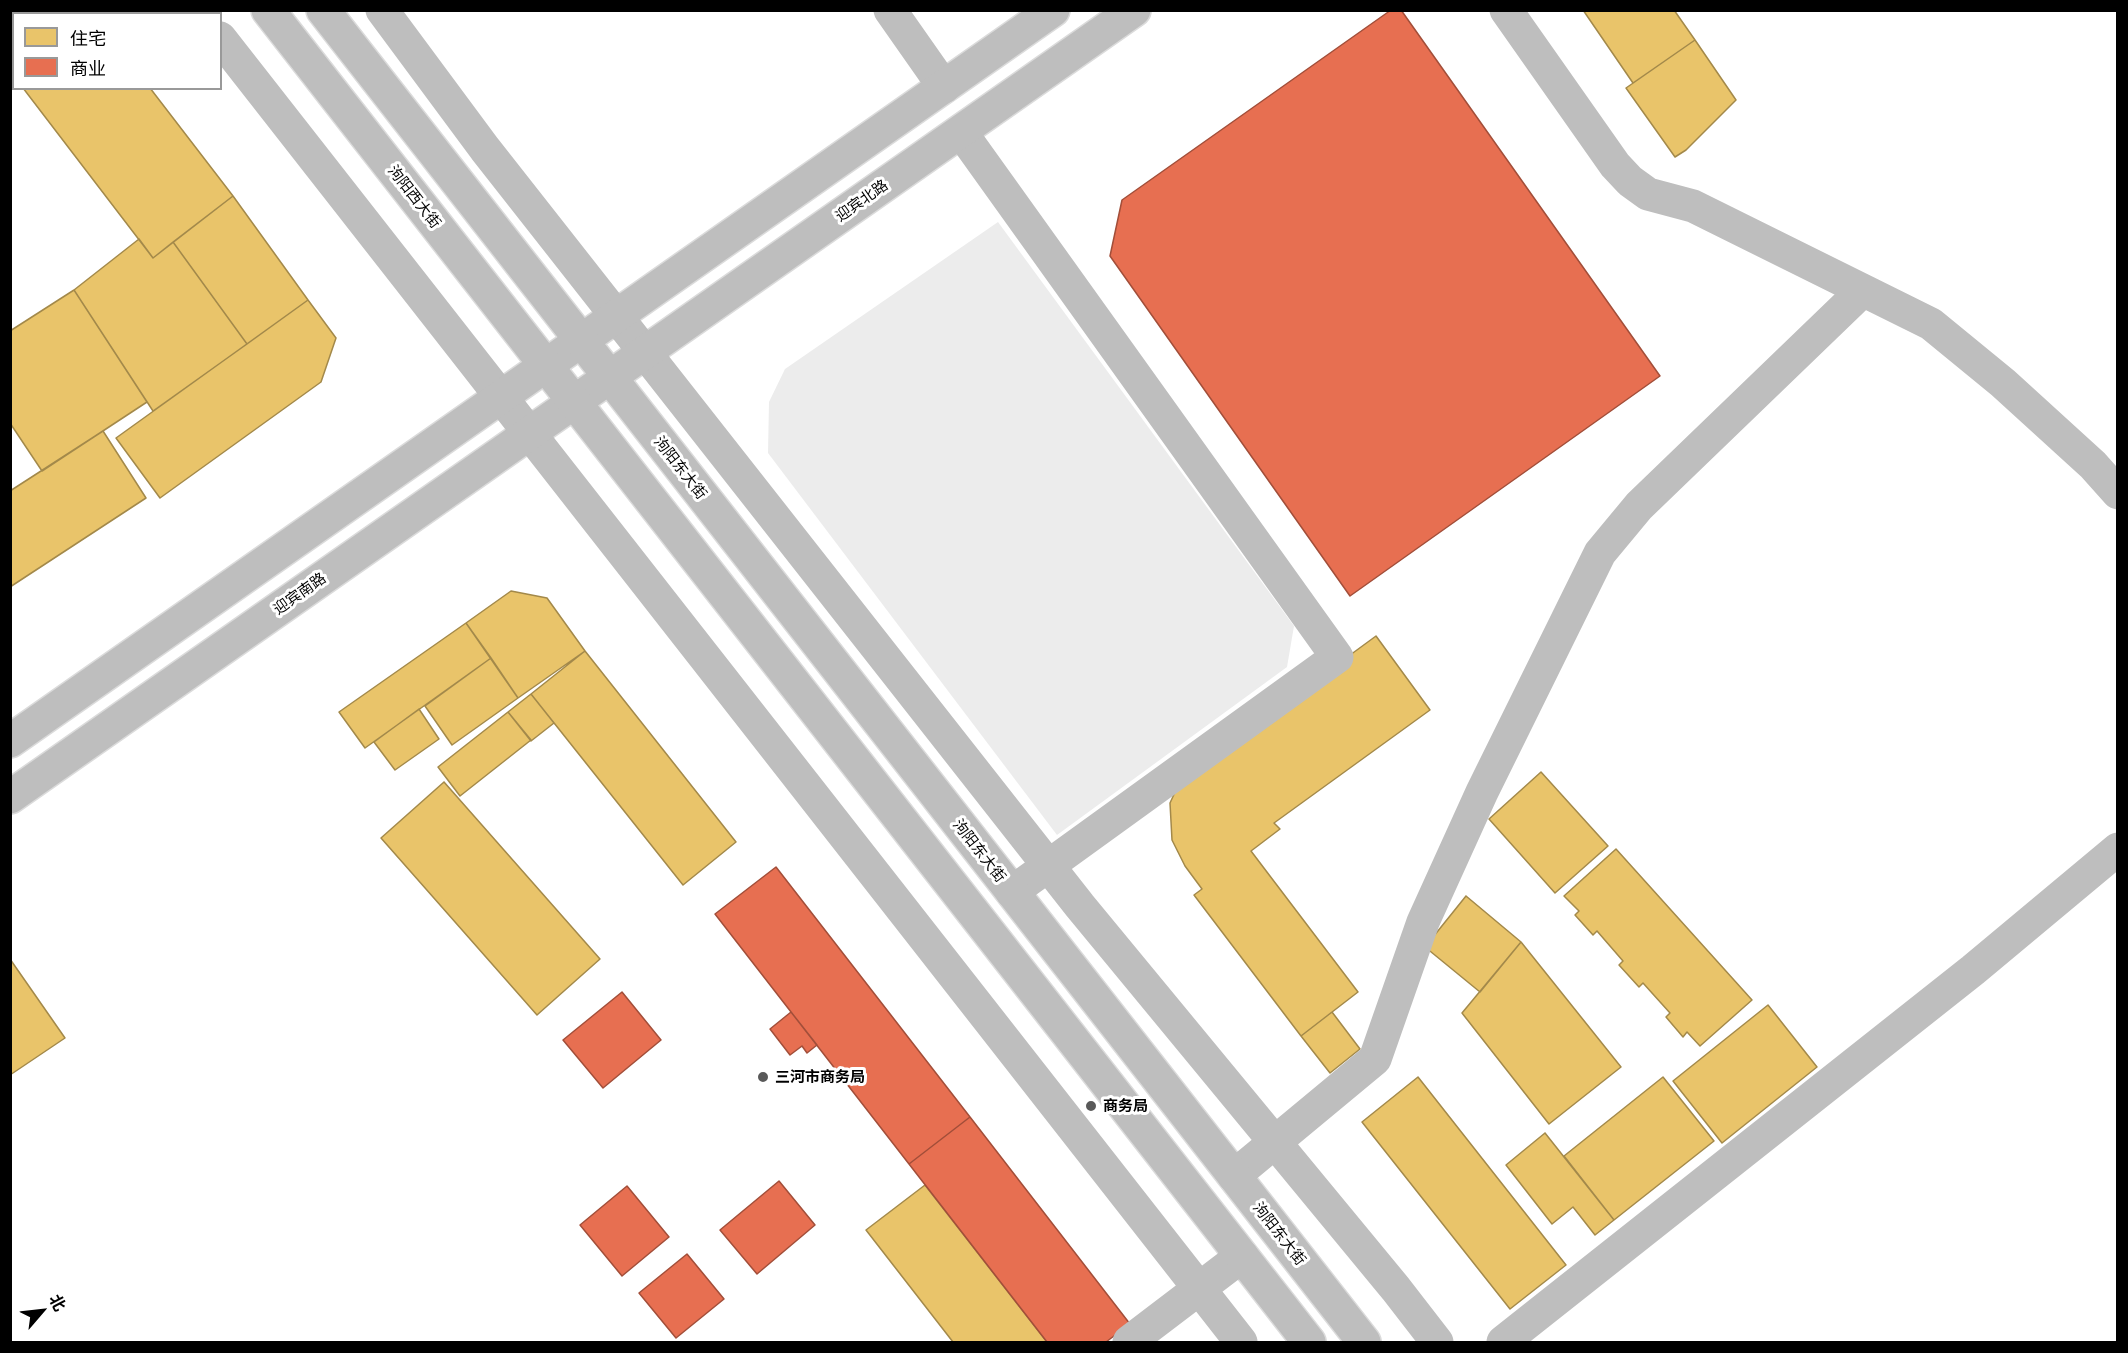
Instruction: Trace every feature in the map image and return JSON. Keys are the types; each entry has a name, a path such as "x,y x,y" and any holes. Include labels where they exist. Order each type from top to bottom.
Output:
{"main road":[{"name":"泃阳西大街","path":"268,10 577,372"},
{"path":"322,10 577,372 1309,1342"},
{"path":"382,10 485,149 1048,865 1437,1342"},
{"path":"890,10 944,87"},
{"path":"10,741 502,397 577,372 617,316 1053,10"},
{"name":"迎宾北路","path":"577,372 645,352 1134,10"},
{"path":"1506,10 1615,165 1630,181 1648,194 1693,206 1930,324 2003,383 2093,465 2118,493"},
{"path":"222,41 1241,1342"},
{"path":"961,132 1337,657 1012,892"},
{"path":"1234,1176 1375,1059 1423,922 1482,792 1600,554 1639,506 1862,291"},
{"name":"迎宾南路","path":"10,797 530,433 577,372"},
{"name":"泃阳东大街","path":"577,372 1012,892 1364,1342"},
{"path":"1503,1342 1973,970 2118,849"},
{"path":"1129,1342 1242,1256"}],"shaded area":[{"path":"998,222 1294,626 1287,667 1057,835 768,453 769,402 785,369"}],"building: 住宅":[{"path":"10,10 90,10 91,12 12,12 12,74 10,72"},
{"path":"1583,10 1674,10 1695,40 1633,83"},
{"path":"1695,40 1736,100 1686,150 1675,157 1626,88"},
{"path":"25,90 152,90 233,196 153,258"},
{"path":"233,196 308,300 247,344 173,242"},
{"path":"139,239 153,258 173,242 247,344 153,411 74,290"},
{"path":"74,290 147,402 42,471 10,423 10,331"},
{"path":"308,300 336,338 321,382 160,498 116,438"},
{"path":"103,431 146,498 10,587 10,491"},
{"path":"511,591 547,598 585,651 518,698 466,623"},
{"path":"466,623 491,658 365,748 339,712"},
{"path":"1376,636 1430,710 1274,823 1280,829 1251,851 1358,992 1301,1036 1194,895 1202,889 1185,866 1172,840 1170,803 1181,779"},
{"path":"585,651 736,842 683,885 531,694"},
{"path":"491,658 518,698 452,745 425,706"},
{"path":"531,694 554,723 531,741 508,712"},
{"path":"419,709 439,739 395,770 374,742"},
{"path":"508,712 531,740 460,796 438,767"},
{"path":"1541,772 1608,846 1555,893 1489,819"},
{"path":"444,782 600,959 537,1015 381,838"},
{"path":"1616,849 1752,1000 1700,1046 1687,1032 1683,1037 1666,1017 1670,1013 1643,983 1639,987 1619,965 1623,961 1597,931 1593,935 1575,915 1579,911 1564,896"},
{"path":"1466,896 1521,942 1480,992 1425,947"},
{"path":"1521,942 1621,1067 1549,1124 1462,1013"},
{"path":"10,959 65,1038 10,1075"},
{"path":"1768,1005 1817,1067 1722,1143 1673,1081"},
{"path":"1332,1012 1360,1049 1330,1073 1301,1036"},
{"path":"1418,1077 1566,1265 1510,1309 1362,1122"},
{"path":"1663,1077 1714,1141 1614,1220 1564,1156"},
{"path":"1545,1133 1614,1220 1595,1235 1573,1207 1552,1224 1506,1165"},
{"path":"925,1185 1047,1342 953,1342 866,1230"}],"building: 商业":[{"path":"1391,10 1401,10 1660,376 1350,596 1110,256 1122,200"},
{"path":"776,867 970,1117 909,1164 715,914"},
{"path":"622,992 661,1040 603,1088 563,1040"},
{"path":"791,1012 817,1045 807,1053 802,1046 790,1055 770,1029"},
{"path":"970,1117 1130,1324 1106,1342 1047,1342 909,1164"},
{"path":"779,1181 815,1225 757,1274 720,1230"},
{"path":"627,1186 669,1237 622,1276 580,1225"},
{"path":"687,1254 724,1299 676,1338 639,1293"}],"place":[{"name":"三河市商务局","path":"763,1077"},
{"name":"商务局","path":"1091,1106"}]}
